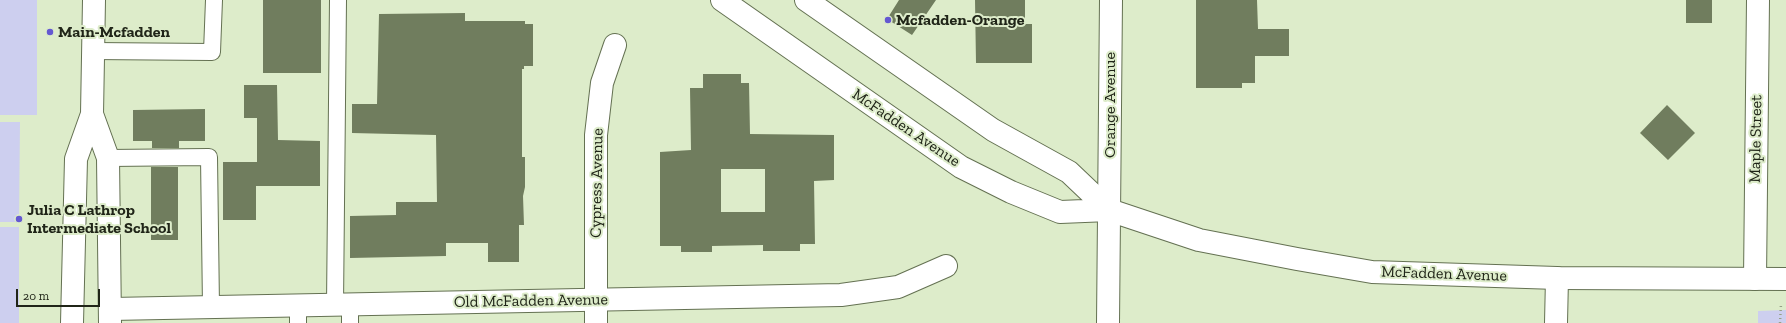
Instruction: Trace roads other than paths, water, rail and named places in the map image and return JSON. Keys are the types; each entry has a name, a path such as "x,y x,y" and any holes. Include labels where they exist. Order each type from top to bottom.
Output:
{"street":[{"path":"72,323 76,159 92,114 94,0"},
{"name":"McFadden Avenue","path":"722,0 962,167 1011,192 1060,212 1109,210 1199,240 1372,272 1557,278 1755,279 1784,289"},
{"name":"McFadden Avenue","path":"806,0 993,130 1069,172 1109,210"},
{"name":"Orange Avenue","path":"1108,323 1111,0"},
{"name":"Maple Street","path":"1755,279 1758,0"},
{"name":"Cypress Avenue","path":"596,323 596,135 602,82 615,45"},
{"path":"92,114 108,158 111,316"},
{"name":"Old McFadden Avenue","path":"111,316 211,307 298,314 596,300 841,295 898,288 946,266"},
{"path":"1556,323 1557,278"}],"lane":[{"path":"93,51 212,52 214,0"},
{"path":"338,0 345,311"},
{"path":"108,158 209,157 211,307"}],"place":[{"name":"Mcfadden-Orange","path":"888,20"},
{"name":"Main-Mcfadden","path":"50,32"},
{"name":"Julia C Lathrop Intermediate School","path":"19,219"}]}
